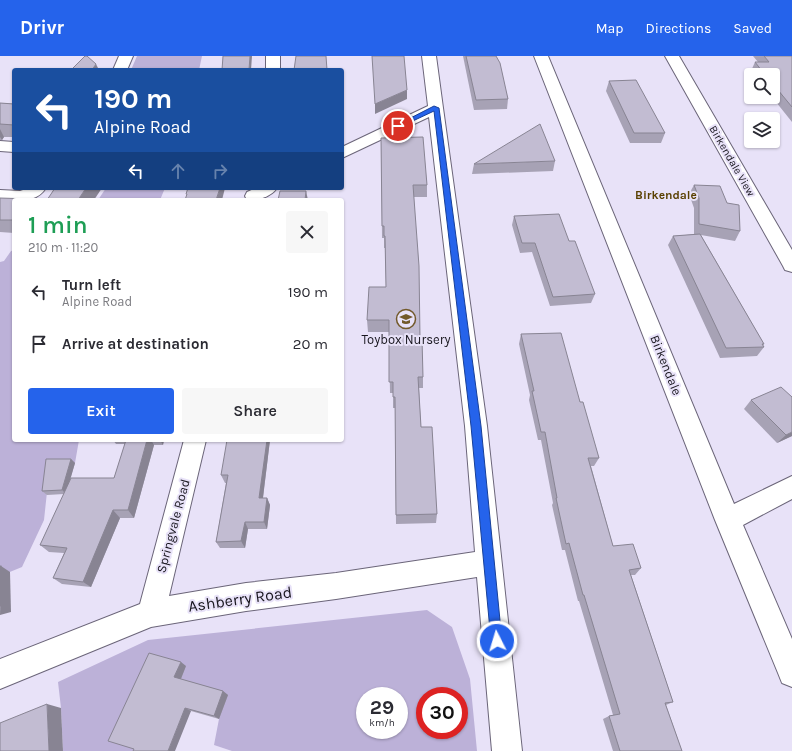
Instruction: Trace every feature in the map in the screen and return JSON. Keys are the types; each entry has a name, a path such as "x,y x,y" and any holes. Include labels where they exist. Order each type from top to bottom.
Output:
{"street":[{"path":"121,68 126,56"},
{"path":"273,56 273,68"},
{"path":"429,56 476,426 490,562 506,751"},
{"name":"Birkendale","path":"541,56 728,520 792,673"},
{"name":"Birkendale View","path":"672,56 792,266"},
{"path":"344,152 436,108"},
{"path":"0,146 12,147"},
{"path":"0,194 24,196 31,195 36,190"},
{"path":"253,195 264,190"},
{"name":"Springvale Road","path":"151,613 194,442"},
{"path":"728,520 792,487"},
{"name":"Ashberry Road","path":"0,674 151,613 246,597 336,586 490,562"}],"shaded area":[{"path":"137,56 202,56 199,68 132,68"},
{"path":"105,190 164,190 161,198 99,198"},
{"path":"11,251 12,442 79,442 75,463 50,464 44,520 22,567 0,576 0,262 4,261"},
{"path":"427,610 452,627 470,679 477,751 232,751 214,745 219,719 180,681 142,751 63,751 58,682 148,640"}],"building":[{"path":"85,56 96,64 93,68 73,68"},
{"path":"223,56 250,56 249,68 222,68"},
{"path":"296,56 326,56 327,68 294,68"},
{"path":"372,56 404,56 407,90 375,104"},
{"path":"466,56 496,56 500,63 508,99 476,100"},
{"path":"764,56 792,56 792,107 780,92 780,68 760,68 755,62 769,62"},
{"path":"636,80 665,133 634,133 609,81"},
{"path":"0,103 12,104 12,125 0,124"},
{"path":"540,124 555,161 474,164"},
{"path":"423,137 427,185 413,185 419,266 420,339 422,339 423,377 418,377 421,427 432,427 437,514 396,515 395,397 393,397 393,382 389,382 389,320 367,320 369,287 386,287 385,236 384,226 382,226 381,138"},
{"path":"694,185 720,186 727,203 739,205 740,231 699,224 699,198"},
{"path":"54,190 85,190 79,198 48,198"},
{"path":"187,190 219,190 217,198 186,198"},
{"path":"280,191 306,191 305,198 278,198"},
{"path":"0,198 12,198 12,220 0,220"},
{"path":"559,214 569,241 575,241 595,294 553,297 535,243 522,243 514,216"},
{"path":"700,234 764,344 762,344 764,347 726,348 673,236"},
{"path":"561,333 580,402 583,402 599,458 588,458 613,546 633,544 641,568 629,570 673,702 665,703 682,751 620,751 609,716 620,714 583,595 569,543 566,544 556,498 545,432 541,432 532,391 534,391 521,334"},
{"path":"781,387 792,397 792,432 786,435 751,400"},
{"path":"125,442 146,442 128,510 113,510 83,582 53,578 67,548 40,545 71,478 114,478"},
{"path":"227,442 267,442 259,498 267,498 264,522 245,522 241,541 216,542 228,475 221,475"},
{"path":"46,459 71,459 62,490 42,491"},
{"path":"1,566 1,606 0,606"},
{"path":"149,653 181,662 174,677 223,691 214,716 185,708 168,751 133,751 134,749 108,741"},
{"path":"47,704 49,751 0,751 0,723"}],"place":[{"name":"Toybox Nursery","path":"406,319"}],"district":[{"name":"Birkendale","path":"666,195"}],"route":[{"path":"398,126 436,108 476,426 497,641"}]}
